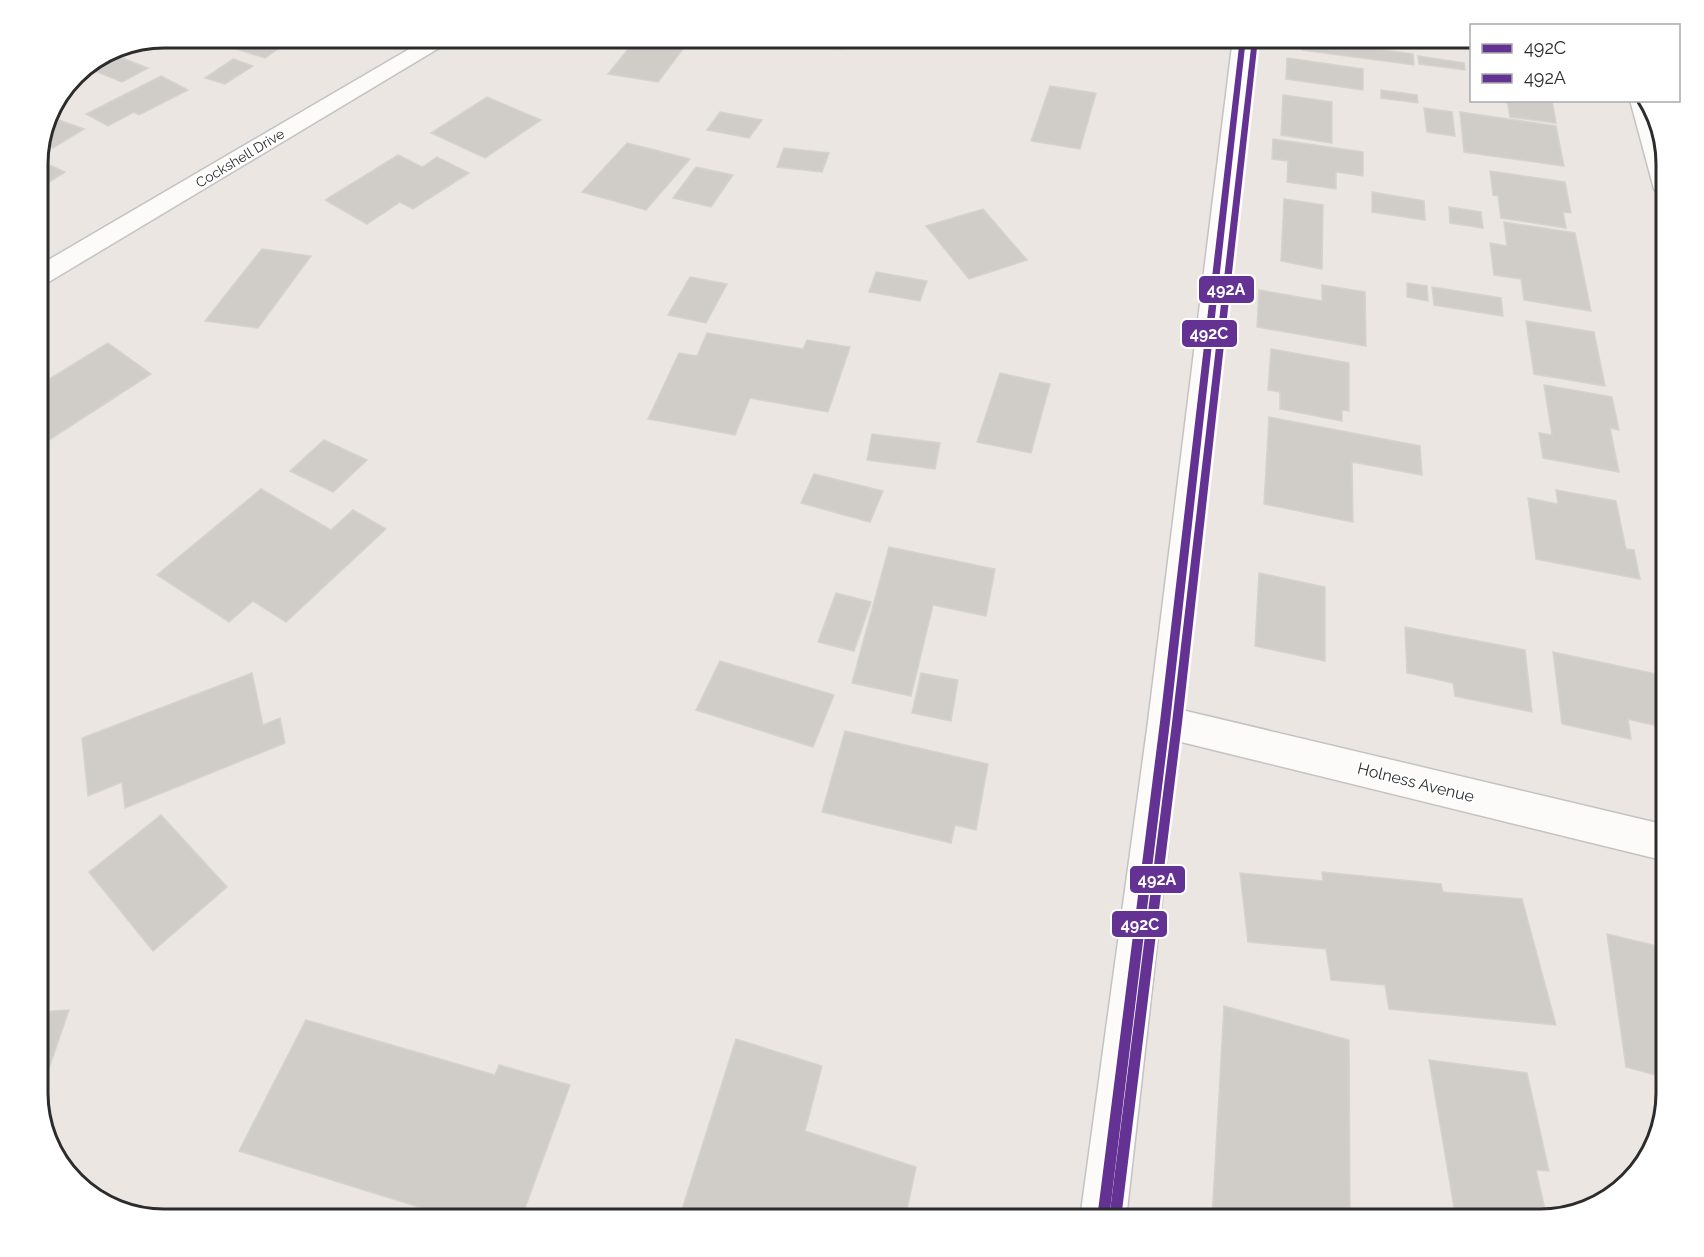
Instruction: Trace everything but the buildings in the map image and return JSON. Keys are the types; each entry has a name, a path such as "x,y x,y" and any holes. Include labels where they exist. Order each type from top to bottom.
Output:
{"street":[{"name":"Cockshell Drive","path":"48,272 425,48"},
{"path":"1104,1209 1165,722 1242,48"},
{"path":"1646,117 1655,150"},
{"name":"Holness Avenue","path":"1165,722 1656,841"}],"transit line":[{"name":"492C","path":"1104,1209 1165,722 1242,48"},
{"name":"492A","path":"1116,1209 1177,723 1254,48"}]}
